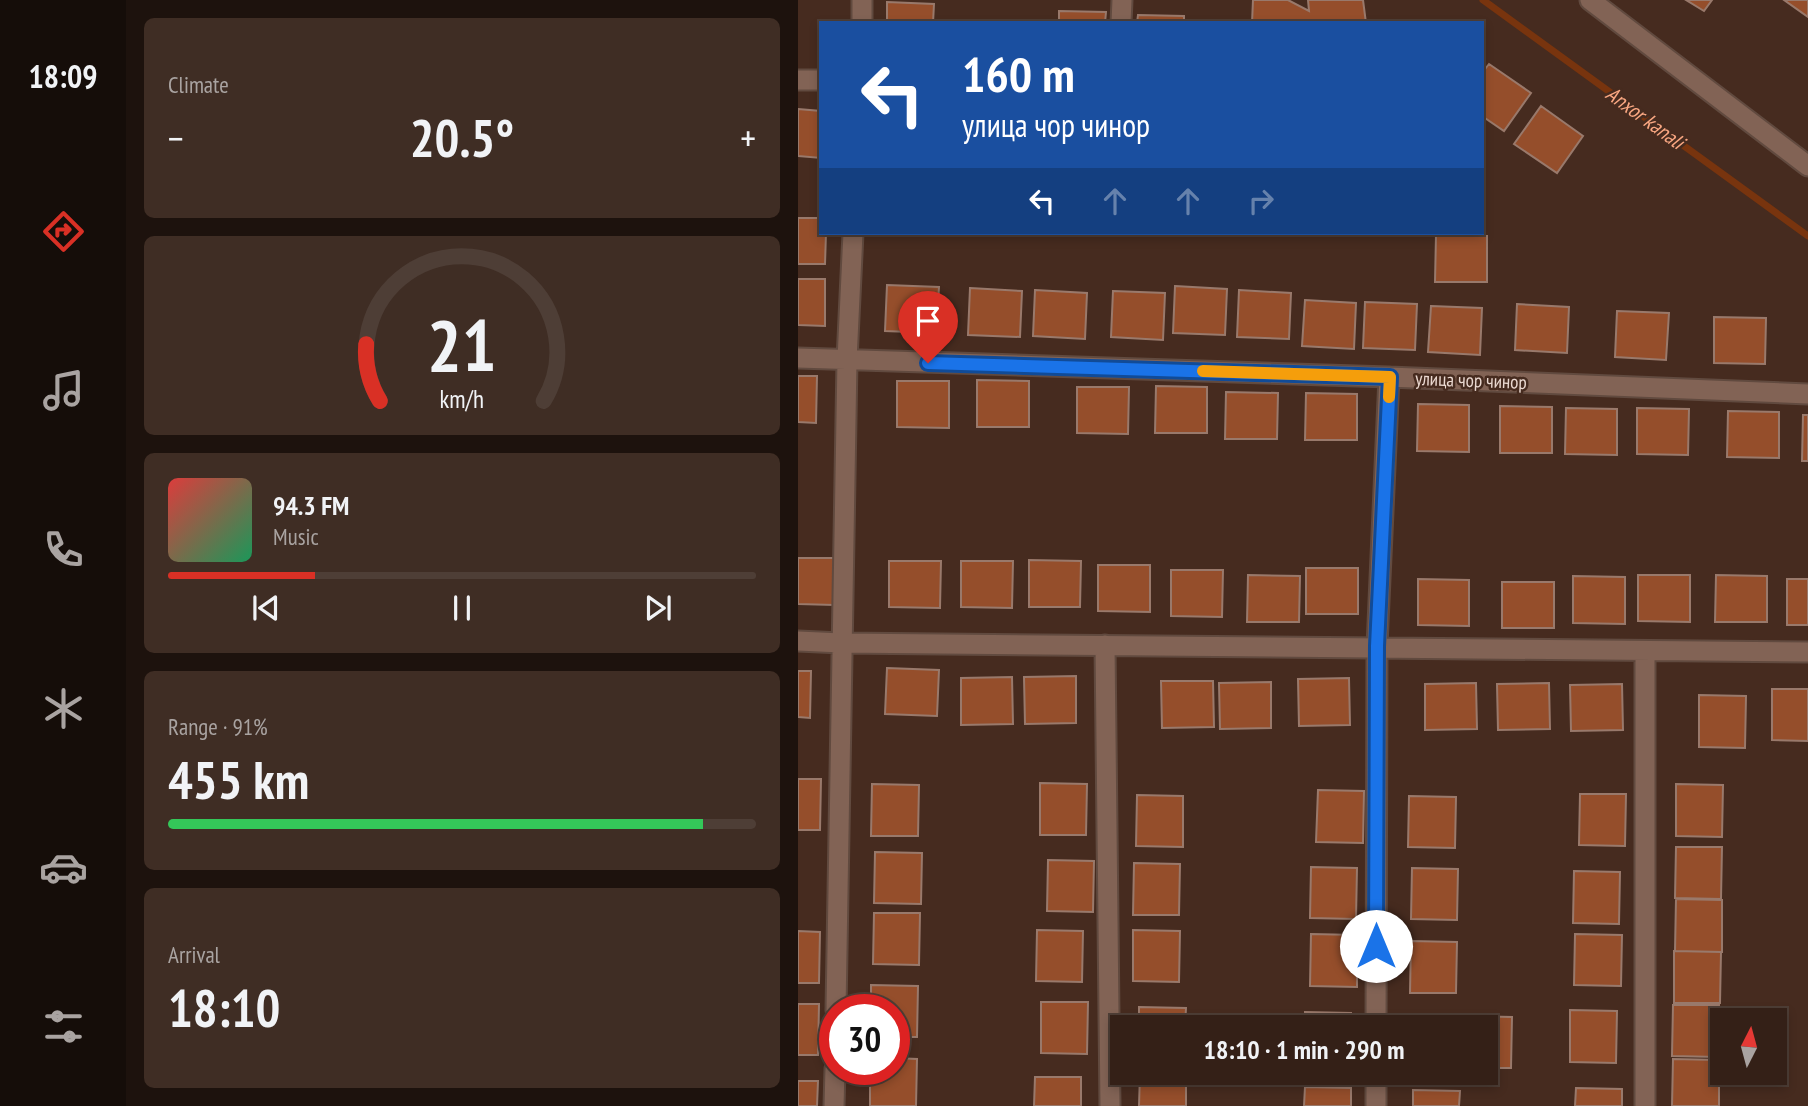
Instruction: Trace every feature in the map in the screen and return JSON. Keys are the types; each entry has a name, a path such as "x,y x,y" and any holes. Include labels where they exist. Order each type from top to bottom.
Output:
{"street":[{"path":"862,0 862,21"},
{"path":"1121,21 1122,0"},
{"path":"1590,0 1808,166"},
{"path":"798,80 819,80"},
{"path":"836,994 847,360 853,235"},
{"name":"улица чор чинор","path":"798,358 1808,394"},
{"path":"1376,1015 1377,646 1390,377"},
{"path":"798,641 1808,652"},
{"path":"1105,645 1110,1106"},
{"path":"1645,652 1645,1106"},
{"path":"834,1106 835,1085"},
{"path":"1376,1085 1376,1106"}],"building":[{"path":"1253,0 1288,0 1309,11 1308,0 1363,0 1366,21 1252,21"},
{"path":"1686,0 1712,0 1704,11"},
{"path":"1784,0 1808,0 1808,17"},
{"path":"887,2 934,4 933,21 887,21"},
{"path":"1059,11 1106,12 1105,21 1059,21"},
{"path":"1138,15 1184,16 1184,21 1137,21"},
{"path":"1489,64 1531,93 1504,131 1484,117 1484,70"},
{"path":"1541,106 1583,136 1557,173 1514,144"},
{"path":"798,109 819,111 819,158 798,156"},
{"path":"798,218 819,218 819,235 826,235 825,264 798,264"},
{"path":"1436,235 1487,236 1487,282 1435,282"},
{"path":"798,279 825,279 825,326 798,325"},
{"path":"887,285 939,287 936,333 885,331"},
{"path":"1175,286 1227,289 1225,335 1173,333"},
{"path":"970,288 1022,291 1020,337 968,335"},
{"path":"1035,290 1087,293 1085,339 1033,336"},
{"path":"1239,290 1291,293 1289,339 1237,337"},
{"path":"1113,291 1165,293 1163,340 1111,337"},
{"path":"1305,300 1356,303 1354,349 1302,346"},
{"path":"1365,302 1417,304 1415,350 1363,348"},
{"path":"1517,304 1569,307 1567,353 1515,350"},
{"path":"1431,306 1482,308 1480,355 1428,352"},
{"path":"1617,311 1669,313 1666,360 1615,357"},
{"path":"1714,317 1766,318 1765,364 1714,363"},
{"path":"798,376 817,376 816,423 798,422"},
{"path":"977,380 1029,381 1029,427 977,427"},
{"path":"897,381 949,381 949,428 897,427"},
{"path":"1156,386 1207,387 1207,433 1155,433"},
{"path":"1077,387 1129,387 1128,434 1077,433"},
{"path":"1226,392 1278,393 1277,439 1225,439"},
{"path":"1306,393 1357,394 1357,440 1305,440"},
{"path":"1418,404 1469,405 1469,452 1417,451"},
{"path":"1500,406 1552,407 1552,453 1500,453"},
{"path":"1566,408 1617,409 1617,455 1565,454"},
{"path":"1637,408 1689,409 1688,455 1637,454"},
{"path":"1728,411 1779,412 1779,458 1727,457"},
{"path":"1803,415 1808,415 1808,461 1802,461"},
{"path":"798,558 835,558 834,605 798,604"},
{"path":"1029,560 1081,561 1080,607 1029,607"},
{"path":"889,561 941,561 940,608 889,607"},
{"path":"961,561 1013,561 1012,608 961,607"},
{"path":"1098,565 1150,565 1150,612 1098,611"},
{"path":"1306,568 1358,568 1358,614 1306,614"},
{"path":"1171,570 1223,570 1222,617 1171,616"},
{"path":"1248,575 1300,576 1299,622 1247,622"},
{"path":"1638,575 1690,575 1690,622 1638,621"},
{"path":"1716,575 1767,576 1767,622 1715,622"},
{"path":"1573,576 1625,577 1625,624 1573,623"},
{"path":"1418,579 1469,580 1469,626 1418,625"},
{"path":"1787,579 1808,579 1808,625 1787,625"},
{"path":"1502,582 1554,582 1554,628 1502,628"},
{"path":"887,668 939,670 937,716 885,714"},
{"path":"798,671 811,671 810,718 798,717"},
{"path":"1076,676 1076,723 1025,724 1024,677"},
{"path":"1012,677 1013,724 961,725 961,678"},
{"path":"1349,678 1350,725 1299,726 1298,679"},
{"path":"1161,681 1213,681 1214,727 1162,728"},
{"path":"1271,682 1271,728 1220,729 1219,683"},
{"path":"1476,683 1477,729 1425,730 1425,684"},
{"path":"1549,683 1550,729 1498,730 1497,684"},
{"path":"1622,684 1623,730 1571,731 1570,685"},
{"path":"1772,689 1808,689 1808,741 1772,740"},
{"path":"1699,695 1746,696 1745,748 1699,747"},
{"path":"798,779 821,779 820,830 798,830"},
{"path":"1040,783 1087,784 1086,835 1040,835"},
{"path":"872,784 919,785 918,836 871,836"},
{"path":"1676,784 1723,785 1722,837 1676,836"},
{"path":"1318,790 1364,791 1363,843 1316,842"},
{"path":"1580,794 1626,794 1625,846 1579,845"},
{"path":"1137,795 1183,796 1183,847 1136,846"},
{"path":"1409,796 1456,797 1455,848 1408,847"},
{"path":"1676,847 1722,847 1721,899 1675,898"},
{"path":"875,852 922,853 921,904 874,903"},
{"path":"1048,860 1094,861 1093,912 1047,911"},
{"path":"1134,863 1180,864 1179,915 1133,915"},
{"path":"1311,867 1357,868 1356,919 1310,918"},
{"path":"1412,868 1458,869 1457,920 1411,919"},
{"path":"1574,871 1620,872 1619,924 1573,923"},
{"path":"1676,899 1722,900 1722,952 1675,951"},
{"path":"874,913 920,913 919,965 873,964"},
{"path":"1037,930 1083,931 1082,982 1036,981"},
{"path":"1133,930 1180,931 1179,982 1133,981"},
{"path":"798,931 820,932 819,983 798,983"},
{"path":"1311,934 1357,935 1357,987 1310,986"},
{"path":"1575,934 1622,935 1621,986 1574,985"},
{"path":"1411,941 1457,942 1456,993 1410,993"},
{"path":"1674,951 1721,952 1720,1003 1674,1003"},
{"path":"871,985 918,986 917,1037 910,1037 910,994 871,994"},
{"path":"1041,1002 1088,1002 1087,1054 1041,1053"},
{"path":"798,1004 819,1004 818,1055 798,1055"},
{"path":"1673,1005 1719,1005 1719,1008 1710,1008 1710,1057 1672,1056"},
{"path":"1139,1007 1186,1008 1186,1015 1139,1015"},
{"path":"1570,1010 1617,1011 1616,1063 1570,1062"},
{"path":"1305,1012 1351,1013 1351,1015 1305,1015"},
{"path":"1498,1017 1512,1017 1511,1068 1498,1068"},
{"path":"910,1059 917,1059 916,1106 870,1106 870,1085 910,1085"},
{"path":"1673,1059 1710,1060 1710,1085 1719,1085 1719,1106 1672,1106"},
{"path":"1035,1077 1081,1077 1081,1106 1034,1106"},
{"path":"798,1081 818,1081 817,1106 798,1106"},
{"path":"1140,1085 1186,1085 1186,1106 1139,1106"},
{"path":"1305,1087 1351,1088 1351,1106 1304,1106"},
{"path":"1576,1088 1622,1089 1622,1106 1575,1106"},
{"path":"1413,1090 1460,1091 1459,1106 1413,1106"}],"waterway":[{"name":"Anxor kanali","path":"1483,0 1808,236"}],"slow traffic":[{"path":"1203,371 1390,377 1389,397"}],"route":[{"path":"928,363 1390,377 1377,646 1376,946"}]}
